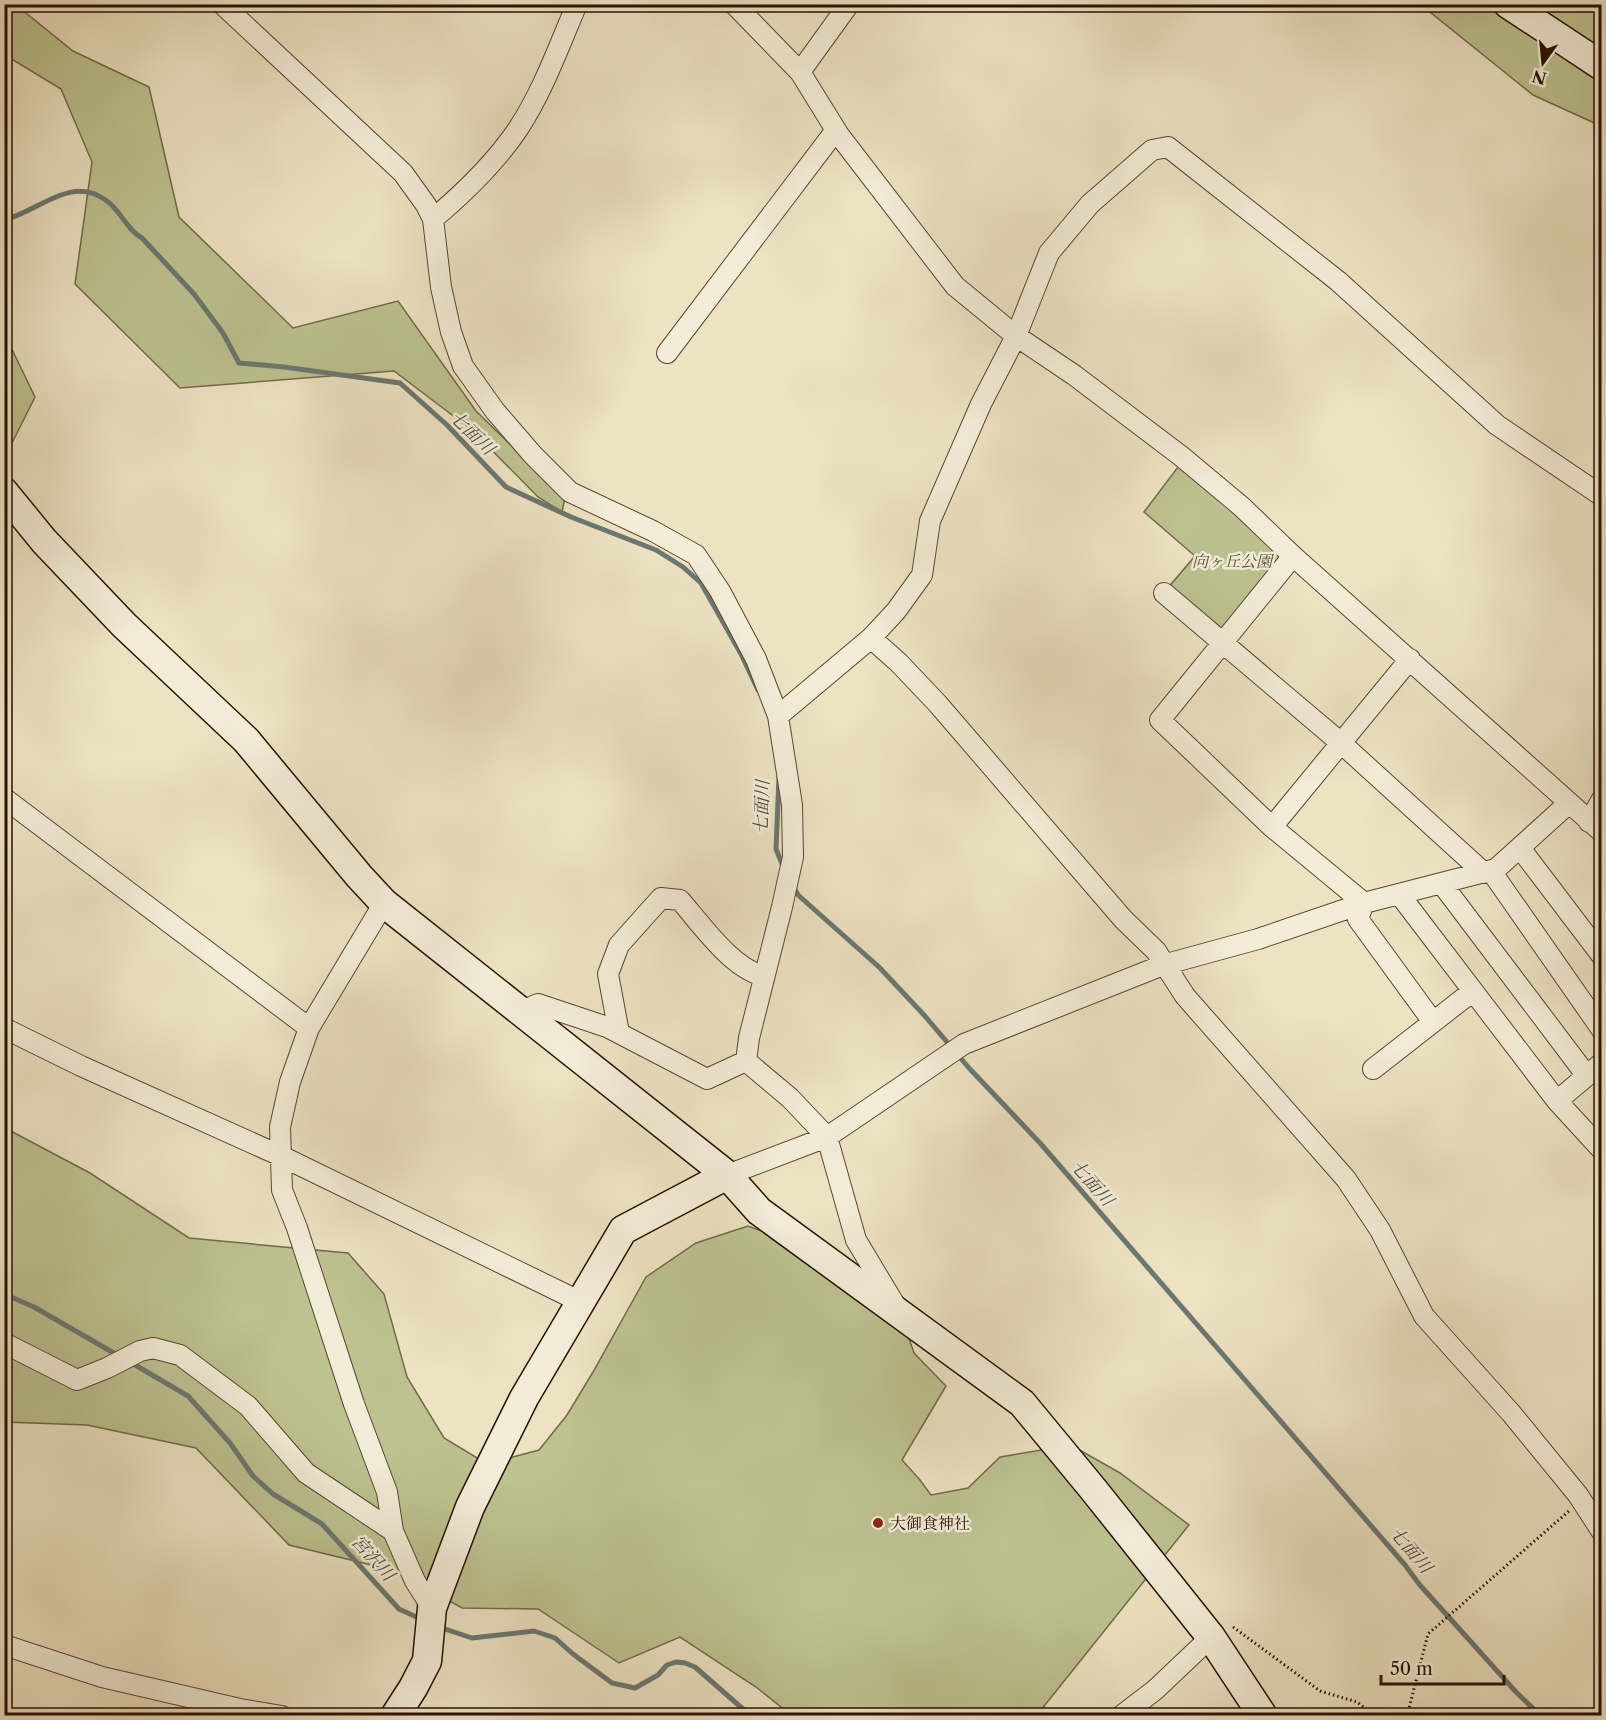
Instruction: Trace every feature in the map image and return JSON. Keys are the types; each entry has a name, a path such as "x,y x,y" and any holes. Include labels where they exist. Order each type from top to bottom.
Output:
{"street":[{"path":"222,4 403,173 426,205 433,219 441,287 451,332 463,366 502,420 570,492 653,531 696,555 720,591 756,659 778,716 792,805 792,863 749,1038 746,1061"},
{"path":"433,219 456,200 489,166 518,129 542,86 577,4"},
{"path":"734,4 800,72 836,130 955,286 1016,336 1074,375 1181,456 1242,507 1293,556 1595,827 1602,799"},
{"path":"800,72 849,4"},
{"path":"1508,4 1602,66"},
{"path":"667,353 836,130"},
{"path":"778,716 871,638 896,611 922,575 930,521 981,404 1016,336 1049,253 1090,204 1152,150 1168,147 1338,281 1497,425 1602,496"},
{"path":"4,492 44,541 124,625 246,740 384,903 727,1175 759,1211 1022,1403 1093,1489 1220,1631 1263,1716"},
{"path":"1293,556 1160,720 1272,827 1364,903"},
{"path":"1164,593 1341,742 1488,872 1602,1030"},
{"path":"871,638 899,663 937,703 1123,919 1156,951 1185,996 1346,1179 1380,1230 1424,1316 1511,1413 1582,1499 1602,1532"},
{"path":"1272,827 1410,659"},
{"path":"4,798 309,1028"},
{"path":"395,1716 427,1660 432,1608 470,1507 524,1398 623,1230 727,1175 827,1137 964,1044 1164,965 1258,939 1364,903 1496,869 1569,804"},
{"path":"1520,848 1602,956"},
{"path":"1442,884 1594,1070 1557,1101"},
{"path":"1399,894 1557,1101 1602,1150"},
{"path":"619,1033 608,974 619,945 661,898 680,900 725,951 753,974 764,976"},
{"path":"384,903 309,1028 287,1093 280,1127 282,1190 297,1228 354,1404 387,1492 393,1531 415,1581 432,1608"},
{"path":"1364,903 1358,919 1433,1022"},
{"path":"1373,1069 1473,991"},
{"path":"522,1011 538,1004 607,1027 707,1079 746,1061"},
{"path":"4,1028 81,1066 281,1156 581,1302"},
{"path":"746,1061 790,1098 827,1137 856,1240 901,1316"},
{"path":"4,1343 77,1380 107,1368 140,1350 153,1348 180,1355 248,1406 306,1473 393,1531"},
{"path":"1121,1716 1155,1690 1220,1631"},
{"path":"4,1646 102,1677 240,1709 282,1716"}],"path":[{"path":"1407,1716 1428,1634 1582,1499"},
{"path":"1220,1631 1320,1691 1357,1702 1375,1716"}],"green space":[{"path":"5,5 16,5 73,51 149,87 179,217 293,328 398,301 476,411 565,498 562,512 538,497 473,431 394,371 180,388 75,284 92,162 61,89 5,55"},
{"path":"1416,5 1584,5 1601,17 1601,126 1533,95 1431,13"},
{"path":"4,335 35,397 5,457"},
{"name":"向ヶ丘公園","path":"1181,463 1283,557 1221,633 1167,589 1195,556 1144,512"},
{"path":"5,1128 90,1173 189,1238 348,1253 384,1294 407,1377 444,1438 487,1464 539,1450 567,1415 646,1277 696,1243 748,1226 823,1254 901,1315 914,1353 946,1386 902,1460 931,1495 968,1488 1000,1457 1071,1445 1120,1473 1189,1525 1037,1715 791,1715 756,1687 680,1637 619,1663 538,1609 462,1608 396,1571 289,1545 196,1448 87,1425 5,1422"}],"waterway":[{"name":"七面川","path":"4,220 68,193 81,191 94,194 112,205 132,230 194,294 223,333 239,363 400,383 447,425 506,487 571,517 656,550 683,567 701,583 741,654 758,690"},
{"name":"七面川","path":"779,777 776,849 785,871"},
{"name":"七面川","path":"792,884 798,895 879,967 1040,1143 1419,1584 1516,1692 1541,1716"},
{"name":"宮沢川","path":"4,1294 34,1307 119,1356"},
{"name":"宮沢川","path":"130,1362 188,1396 230,1443 253,1476 273,1494 322,1524 399,1609 423,1620"},
{"name":"宮沢川","path":"439,1627 472,1638 534,1631 555,1638 612,1683 635,1688 658,1675 667,1665 676,1662 685,1663 695,1667 751,1716"}],"place":[{"name":"大御食神社","path":"878,1523"}]}
